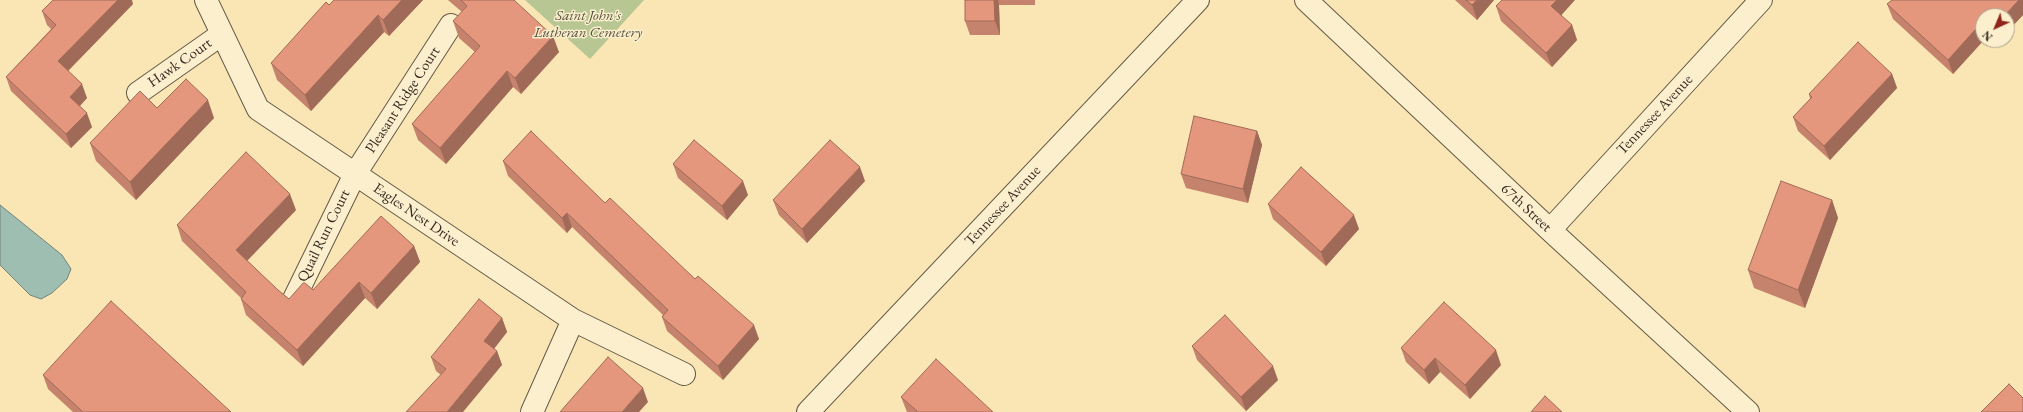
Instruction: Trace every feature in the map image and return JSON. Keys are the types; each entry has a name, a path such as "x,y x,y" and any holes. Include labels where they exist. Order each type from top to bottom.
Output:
{"street":[{"name":"Eagles Nest Drive","path":"206,0 258,109 573,320 684,374"},
{"name":"Tennessee Avenue","path":"808,412 1198,0"},
{"name":"67th Street","path":"1306,0 1550,230 1748,412"},
{"name":"Tennessee Avenue","path":"1550,230 1761,0"},
{"name":"Pleasant Ridge Court","path":"355,174 451,25"},
{"name":"Hawk Court","path":"138,93 222,34"},
{"name":"Quail Run Court","path":"294,299 355,174"},
{"path":"532,412 573,320"}],"green space":[{"name":"Saint John's Lutheran Cemetery","path":"525,0 644,0 590,59"}],"shaded area":[{"path":"0,205 62,255 71,269 67,279 52,293 41,299 30,295 0,265"}],"building":[{"path":"53,0 118,0 58,61 82,84 70,97 87,113 66,134 6,77 56,25 42,11"},
{"path":"334,0 402,0 383,20 378,15 305,95 271,63 326,2 329,5"},
{"path":"461,0 514,0 553,36 515,78 507,71 440,148 412,124 480,46 453,21 467,6"},
{"path":"965,0 994,0 995,21 965,21"},
{"path":"1466,0 1477,0 1472,5"},
{"path":"1502,0 1557,0 1551,6 1572,25 1546,53 1496,6"},
{"path":"1892,0 2019,0 2012,8 1975,8 1975,30 1948,60 1887,4"},
{"path":"1858,42 1892,74 1824,146 1793,117 1812,97 1809,94"},
{"path":"186,79 208,100 130,182 90,143 140,91 157,108"},
{"path":"1194,116 1257,131 1243,189 1181,174"},
{"path":"531,131 605,203 610,198 695,279 698,276 754,325 718,366 662,317 668,310 567,213 562,218 503,161"},
{"path":"694,140 743,181 722,206 673,164"},
{"path":"830,140 860,167 802,229 773,200"},
{"path":"246,152 290,194 236,250 289,299 304,282 313,290 381,216 414,246 371,293 359,282 297,350 241,299 246,292 177,225"},
{"path":"1301,167 1354,215 1321,252 1268,204"},
{"path":"1781,181 1832,200 1798,290 1748,270"},
{"path":"479,299 502,318 484,341 497,351 447,412 406,412 446,369 431,357"},
{"path":"111,301 231,412 83,412 43,375"},
{"path":"1444,302 1496,350 1465,385 1435,358 1424,370 1401,348"},
{"path":"1225,315 1273,366 1241,397 1192,346"},
{"path":"608,357 643,388 622,412 560,412"},
{"path":"936,359 993,412 918,412 901,397"},
{"path":"2009,384 2023,398 2023,412 1981,412"},
{"path":"1545,396 1562,412 1531,412"}]}
